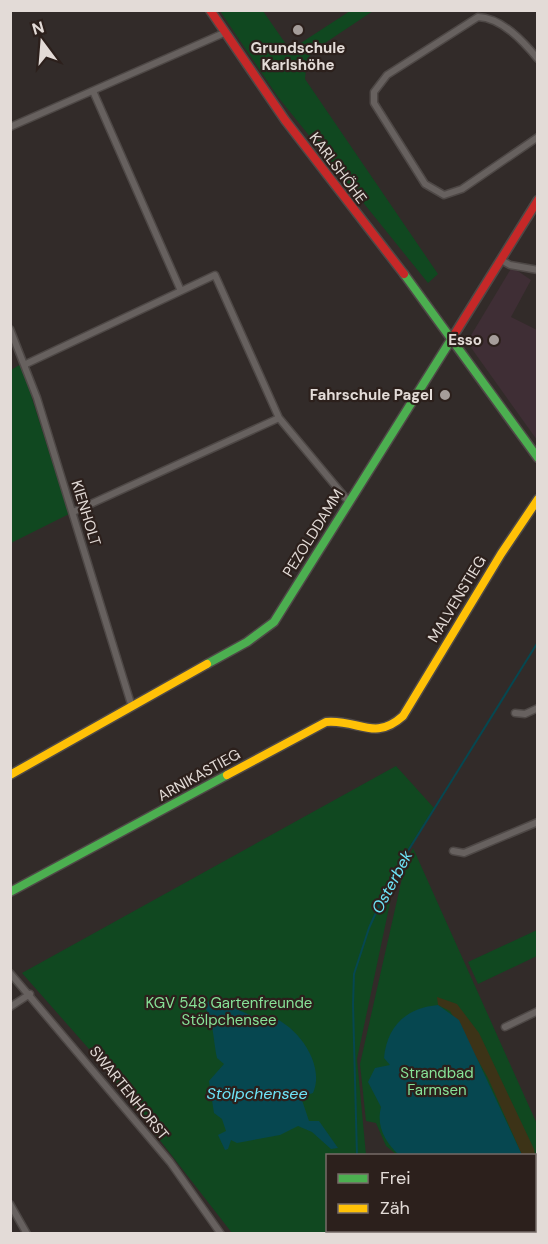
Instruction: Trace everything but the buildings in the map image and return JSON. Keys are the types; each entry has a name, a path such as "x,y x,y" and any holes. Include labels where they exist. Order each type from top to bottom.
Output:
{"street":[{"name":"KARLSHÖHE","path":"210,10 298,138 451,339 537,458"},
{"path":"537,59 500,22 489,17 478,17 387,75 374,92 374,103 425,184 444,195 462,189 537,137"},
{"path":"10,128 224,33"},
{"path":"93,91 182,291"},
{"name":"PEZOLDDAMM","path":"10,775 266,630 274,622 537,200"},
{"path":"501,260 510,265 537,270"},
{"path":"26,364 215,275 279,418 349,502"},
{"name":"KIENHOLT","path":"10,329 26,364 132,707"},
{"path":"73,512 279,418"},
{"name":"MALVENSTIEG","path":"403,716 496,561 537,499"},
{"path":"515,713 525,714 537,708"},
{"name":"ARNIKASTIEG","path":"10,892 326,722 336,720 369,731 381,731 394,726 403,716"},
{"path":"453,851 464,853 537,822"},
{"name":"SWARTENHORST","path":"10,973 170,1162 221,1233"},
{"path":"10,1007 30,994"},
{"path":"506,1027 537,1011"},
{"path":"10,1204 27,1233"}],"shaded area":[{"path":"512,267 531,280 511,317 537,330 537,440 467,342"}],"green space":[{"path":"220,11 263,11 290,50 350,11 373,11 316,49 307,59 305,79 438,274 428,283 278,97"},
{"path":"21,364 69,514 11,543 11,370"},
{"name":"KGV 548 Gartenfreunde Stölpchensee","path":"396,766 434,808 398,865 357,1059 366,1154 326,1154 326,1232 389,1233 232,1233 89,1049 22,973"},
{"name":"Strandbad Farmsen","path":"413,848 537,1124 537,1233 428,1232 536,1232 536,1154 396,1154 386,1146 376,1123 366,1121 360,1064 405,865"},
{"path":"537,930 537,956 478,984 468,962"}],"sand":[{"path":"437,997 457,1004 479,1033 535,1154 522,1154 488,1078 450,1011 438,1005"}],"water":[{"name":"Stölpchensee","path":"212,998 261,1020 268,1016 279,1020 298,1036 312,1058 315,1070 316,1082 313,1093 301,1097 309,1121 319,1121 338,1148 331,1149 312,1132 298,1126 280,1135 237,1143 231,1140 228,1149 225,1150 218,1135 226,1131 222,1119 214,1113 209,1081 224,1064 217,1058 211,1024 204,1006"},
{"path":"438,1005 459,1020 522,1154 398,1154 386,1139 380,1121 381,1107 368,1082 375,1068 390,1065 384,1058 389,1037 394,1028 408,1015"}],"waterway":[{"name":"Osterbek","path":"357,1154 354,974 369,928 393,875 538,642"}],"traffic: fast":[{"path":"404,274 538,458"},
{"path":"207,664 247,642 274,622 454,335"},
{"path":"10,892 227,775"}],"traffic: slow":[{"path":"227,775 326,722 348,723 375,729 393,724 403,716 501,554 538,499"},
{"path":"10,775 207,664"}],"traffic: jam":[{"path":"210,10 285,120 404,274"},
{"path":"454,335 538,200"}],"place":[{"name":"Grundschule Karlshöhe","path":"298,30"},
{"name":"Esso","path":"494,340"},
{"name":"Fahrschule Pagel","path":"445,395"}]}
